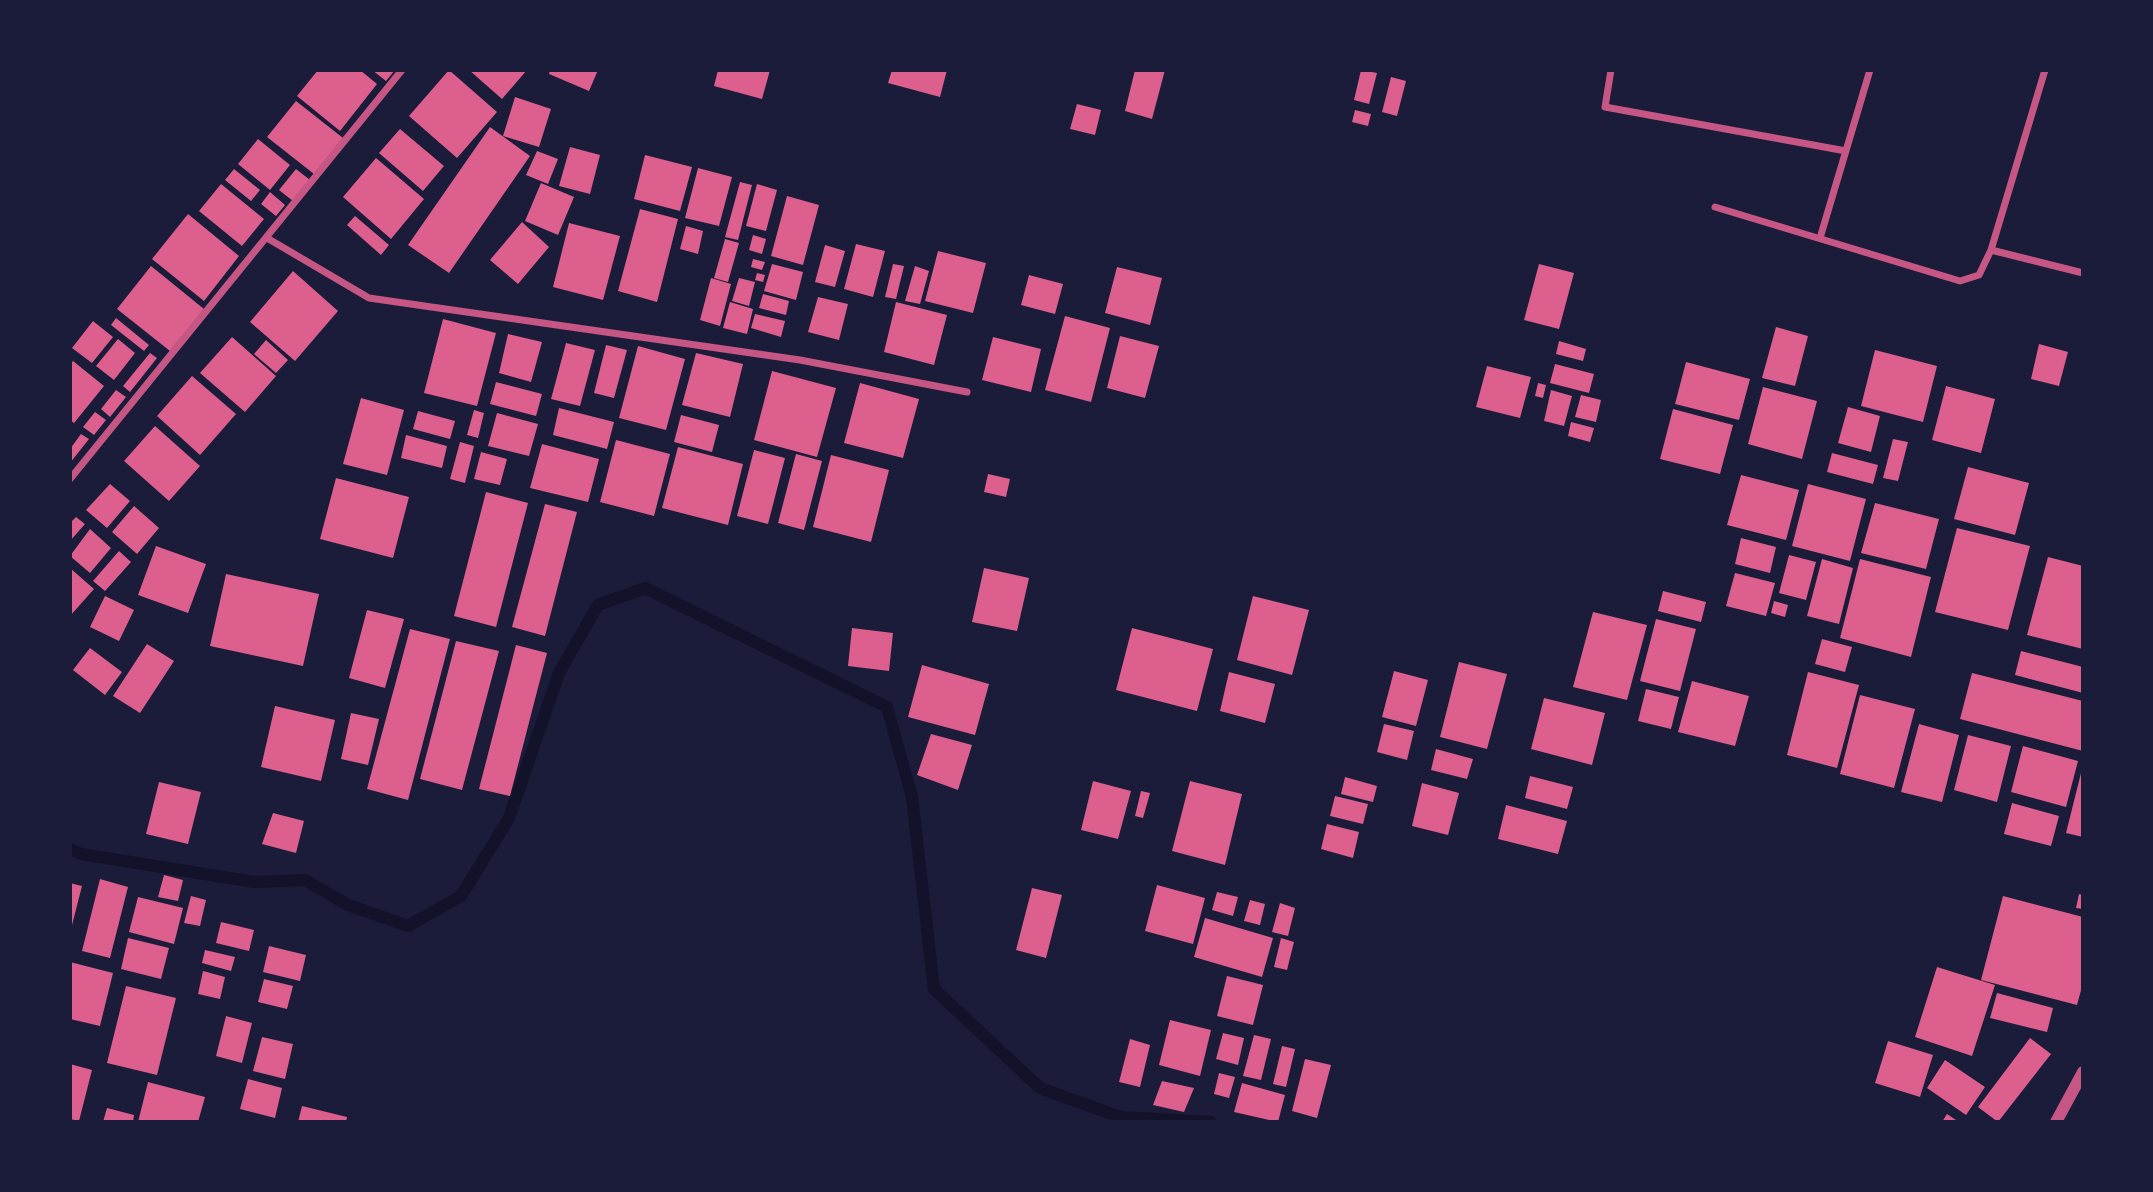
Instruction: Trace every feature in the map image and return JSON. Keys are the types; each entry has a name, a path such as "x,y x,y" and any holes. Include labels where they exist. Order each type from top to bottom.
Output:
{"street":[{"path":"70,479 402,70"},
{"path":"1611,70 1605,107 1846,151"},
{"path":"1820,238 1870,70"},
{"path":"1715,207 1960,281 1979,275 1991,250 2045,70"},
{"path":"267,237 369,298 800,360 967,392"},
{"path":"1991,250 2083,274"},
{"path":"2056,1122 2083,1072"}],"building":[{"path":"318,70 360,70 377,84 340,131 297,96"},
{"path":"372,70 395,70 386,81"},
{"path":"449,70 497,112 457,158 409,116"},
{"path":"469,70 527,70 502,99"},
{"path":"550,70 598,70 589,91 549,74"},
{"path":"718,70 770,70 762,99 714,86"},
{"path":"892,70 947,70 940,97 888,83"},
{"path":"1135,70 1165,70 1152,119 1125,111"},
{"path":"1361,70 1377,73 1369,104 1354,100"},
{"path":"1391,77 1406,81 1397,116 1382,112"},
{"path":"515,97 551,109 539,147 503,136"},
{"path":"296,101 343,138 314,174 267,137"},
{"path":"1077,104 1101,110 1095,135 1070,129"},
{"path":"1355,110 1371,114 1368,126 1352,122"},
{"path":"490,127 530,156 449,273 408,245"},
{"path":"400,129 444,166 423,191 379,153"},
{"path":"258,139 290,165 270,190 238,164"},
{"path":"570,147 600,155 590,194 559,186"},
{"path":"537,151 558,159 548,184 526,175"},
{"path":"645,155 692,167 680,211 634,199"},
{"path":"376,158 424,199 391,239 343,197"},
{"path":"698,168 732,177 719,226 685,218"},
{"path":"234,169 260,190 251,201 225,180"},
{"path":"296,169 310,180 293,201 279,190"},
{"path":"740,182 752,185 738,240 725,237"},
{"path":"541,183 574,197 558,235 525,221"},
{"path":"221,184 264,219 242,246 199,211"},
{"path":"757,184 777,190 766,231 746,226"},
{"path":"270,192 285,205 276,216 261,204"},
{"path":"787,196 819,205 803,265 771,256"},
{"path":"640,209 678,219 657,302 618,291"},
{"path":"188,214 239,256 204,301 152,259"},
{"path":"355,216 389,245 381,255 347,225"},
{"path":"522,222 549,247 518,284 490,260"},
{"path":"569,223 620,236 603,300 553,287"},
{"path":"686,226 703,231 698,254 680,249"},
{"path":"753,235 766,239 762,254 749,250"},
{"path":"725,239 739,243 728,282 714,278"},
{"path":"856,244 885,251 873,297 844,289"},
{"path":"825,245 845,251 835,287 815,282"},
{"path":"938,251 986,263 973,313 925,301"},
{"path":"753,259 765,262 762,270 751,267"},
{"path":"772,264 803,272 796,300 764,291"},
{"path":"893,264 904,266 896,299 885,297"},
{"path":"1539,264 1574,273 1559,329 1524,320"},
{"path":"151,266 204,309 170,351 117,309"},
{"path":"915,266 929,271 920,304 905,301"},
{"path":"1117,267 1162,278 1150,325 1105,313"},
{"path":"293,271 338,311 295,361 250,322"},
{"path":"757,273 765,275 763,282 755,280"},
{"path":"1029,275 1063,284 1055,314 1021,305"},
{"path":"711,278 731,284 720,326 700,320"},
{"path":"739,278 755,282 749,306 732,301"},
{"path":"763,294 789,301 786,315 759,308"},
{"path":"818,297 848,304 839,340 808,332"},
{"path":"730,302 753,309 747,334 723,328"},
{"path":"896,302 947,315 934,365 884,352"},
{"path":"755,314 785,321 781,337 751,328"},
{"path":"1065,316 1110,328 1091,402 1045,390"},
{"path":"116,318 149,345 144,351 111,325"},
{"path":"443,319 496,333 477,406 424,393"},
{"path":"93,321 113,337 92,363 72,348"},
{"path":"1776,327 1808,336 1795,386 1762,378"},
{"path":"508,334 542,342 531,382 499,373"},
{"path":"1120,336 1159,346 1145,398 1107,388"},
{"path":"232,337 276,376 245,412 200,373"},
{"path":"993,337 1041,349 1031,392 982,380"},
{"path":"118,339 135,353 114,380 96,366"},
{"path":"266,340 288,360 276,373 254,354"},
{"path":"1559,341 1586,349 1583,361 1556,354"},
{"path":"566,343 595,350 580,406 551,399"},
{"path":"2039,344 2068,352 2059,386 2031,379"},
{"path":"606,345 627,350 614,398 594,393"},
{"path":"638,346 685,359 666,430 619,418"},
{"path":"1875,350 1937,366 1923,422 1861,406"},
{"path":"150,353 157,358 130,392 123,386"},
{"path":"696,353 743,364 730,417 682,405"},
{"path":"73,361 104,386 74,423 70,420 70,364"},
{"path":"1686,362 1750,379 1739,420 1675,404"},
{"path":"1555,364 1594,374 1589,393 1550,383"},
{"path":"1487,366 1531,377 1520,418 1476,407"},
{"path":"772,371 836,388 817,457 754,440"},
{"path":"192,376 236,414 200,455 157,416"},
{"path":"496,382 542,394 536,416 490,404"},
{"path":"860,383 919,399 903,458 844,443"},
{"path":"1538,383 1546,385 1543,398 1535,396"},
{"path":"1946,386 1995,399 1981,453 1932,440"},
{"path":"1763,387 1817,401 1802,459 1748,444"},
{"path":"116,390 126,397 110,417 101,409"},
{"path":"1551,390 1572,396 1564,426 1544,421"},
{"path":"1581,395 1601,400 1596,422 1575,417"},
{"path":"361,398 404,410 387,475 343,464"},
{"path":"1848,407 1880,416 1871,452 1838,443"},
{"path":"559,408 614,422 607,449 553,435"},
{"path":"1673,409 1733,425 1720,474 1660,459"},
{"path":"474,410 484,413 478,438 467,435"},
{"path":"418,411 455,421 450,439 413,429"},
{"path":"95,412 106,420 94,435 83,427"},
{"path":"497,413 538,424 529,456 488,446"},
{"path":"681,415 719,425 712,452 674,442"},
{"path":"1571,422 1594,428 1590,442 1568,436"},
{"path":"155,426 200,466 169,501 124,461"},
{"path":"81,434 89,439 70,463 70,449"},
{"path":"406,435 447,446 442,468 401,458"},
{"path":"1893,439 1908,442 1898,481 1883,478"},
{"path":"616,440 670,454 654,516 600,502"},
{"path":"460,442 474,446 465,483 450,479"},
{"path":"542,444 599,459 588,502 530,488"},
{"path":"678,447 743,464 728,525 662,508"},
{"path":"754,450 785,458 768,524 737,516"},
{"path":"481,452 507,459 500,485 474,479"},
{"path":"1832,453 1878,465 1873,484 1827,472"},
{"path":"796,454 822,461 804,530 778,523"},
{"path":"831,455 889,470 871,542 813,527"},
{"path":"1968,467 2029,483 2015,535 1954,519"},
{"path":"988,474 1010,479 1006,497 984,492"},
{"path":"1741,475 1799,490 1786,540 1727,525"},
{"path":"336,478 409,497 393,558 320,539"},
{"path":"110,484 130,501 107,528 86,510"},
{"path":"1808,484 1866,499 1850,561 1792,546"},
{"path":"486,492 528,503 496,627 454,616"},
{"path":"1875,503 1939,519 1926,569 1861,553"},
{"path":"545,504 577,512 545,636 512,627"},
{"path":"134,506 159,528 137,554 112,532"},
{"path":"76,517 85,524 70,541 70,523"},
{"path":"1957,528 2030,546 2008,630 1935,612"},
{"path":"90,529 111,548 90,573 70,556"},
{"path":"1741,538 1776,547 1770,573 1735,564"},
{"path":"156,546 206,564 188,613 138,595"},
{"path":"119,551 131,562 105,591 93,581"},
{"path":"1789,555 1816,562 1806,600 1779,593"},
{"path":"2048,557 2083,566 2083,649 2027,635"},
{"path":"1822,559 1853,568 1839,624 1807,616"},
{"path":"1860,559 1931,577 1911,657 1840,638"},
{"path":"70,568 94,589 70,616"},
{"path":"984,568 1029,578 1017,631 972,622"},
{"path":"1735,573 1775,583 1766,616 1726,606"},
{"path":"226,574 319,594 303,666 210,646"},
{"path":"1663,591 1706,602 1701,622 1658,611"},
{"path":"105,596 134,610 119,641 90,627"},
{"path":"1253,596 1309,610 1292,675 1237,660"},
{"path":"1774,601 1788,605 1785,617 1771,613"},
{"path":"367,610 404,619 385,688 349,678"},
{"path":"1593,612 1647,625 1627,700 1573,687"},
{"path":"1656,619 1696,629 1680,691 1640,681"},
{"path":"852,628 893,633 889,671 848,666"},
{"path":"1132,628 1213,649 1197,711 1116,690"},
{"path":"410,629 450,639 408,800 367,789"},
{"path":"1822,639 1852,647 1845,672 1815,664"},
{"path":"456,641 499,651 462,790 420,779"},
{"path":"147,644 174,661 140,713 113,696"},
{"path":"516,645 547,653 510,796 479,789"},
{"path":"90,648 122,672 105,695 73,670"},
{"path":"2021,651 2083,667 2083,693 2015,675"},
{"path":"1459,662 1507,674 1487,749 1440,737"},
{"path":"922,665 989,684 975,735 908,717"},
{"path":"1394,671 1428,680 1416,726 1382,717"},
{"path":"1229,672 1275,684 1265,723 1220,711"},
{"path":"1808,672 1859,685 1837,768 1787,755"},
{"path":"1972,673 2083,701 2083,751 1960,719"},
{"path":"1692,681 1749,696 1735,746 1678,732"},
{"path":"1646,689 1679,697 1671,729 1638,721"},
{"path":"1860,695 1915,709 1894,788 1840,774"},
{"path":"1544,698 1605,713 1592,765 1531,749"},
{"path":"275,706 335,720 321,781 261,767"},
{"path":"351,713 379,719 368,765 341,759"},
{"path":"1384,724 1414,731 1407,760 1377,752"},
{"path":"1919,724 1959,735 1942,802 1901,792"},
{"path":"931,734 972,745 958,790 917,775"},
{"path":"1968,735 2011,746 1997,802 1954,790"},
{"path":"2023,746 2078,761 2066,807 2011,792"},
{"path":"1436,749 1473,759 1467,779 1431,770"},
{"path":"2083,769 2083,837 2066,833"},
{"path":"1530,776 1573,787 1567,809 1525,798"},
{"path":"1345,777 1377,786 1373,802 1341,794"},
{"path":"1093,781 1131,791 1118,839 1081,830"},
{"path":"1190,781 1242,794 1225,865 1172,851"},
{"path":"159,782 201,792 188,844 146,834"},
{"path":"1422,783 1459,793 1448,835 1412,826"},
{"path":"1141,791 1150,793 1143,818 1135,816"},
{"path":"1335,796 1368,804 1363,824 1330,816"},
{"path":"2012,803 2059,816 2051,846 2004,834"},
{"path":"1506,805 1567,821 1558,854 1498,839"},
{"path":"273,813 304,821 296,853 262,844"},
{"path":"1327,824 1359,832 1353,858 1321,849"},
{"path":"164,875 183,880 178,901 158,897"},
{"path":"100,879 128,887 110,958 82,951"},
{"path":"70,883 82,886 71,929 70,929"},
{"path":"1157,885 1205,898 1193,944 1145,931"},
{"path":"1032,888 1062,895 1046,958 1016,950"},
{"path":"1217,892 1238,897 1233,916 1212,910"},
{"path":"2079,894 2083,895 2083,909 2076,908"},
{"path":"191,896 206,900 200,926 184,923"},
{"path":"2003,896 2083,917 2083,983 2077,1005 1981,980"},
{"path":"138,897 183,908 174,944 129,932"},
{"path":"1250,900 1265,904 1260,925 1244,921"},
{"path":"1280,903 1295,908 1288,936 1272,932"},
{"path":"1205,918 1273,938 1262,977 1194,957"},
{"path":"221,922 254,930 249,951 216,943"},
{"path":"128,938 169,948 161,979 121,969"},
{"path":"1281,938 1294,942 1287,970 1274,967"},
{"path":"269,946 306,955 300,981 263,972"},
{"path":"205,950 235,957 231,971 202,963"},
{"path":"70,962 113,973 100,1026 70,1019"},
{"path":"1937,967 1995,985 1972,1056 1915,1037"},
{"path":"203,971 225,977 220,999 198,994"},
{"path":"1227,976 1263,985 1253,1025 1217,1016"},
{"path":"264,979 293,986 287,1009 258,1002"},
{"path":"126,986 176,998 157,1075 107,1063"},
{"path":"1997,993 2053,1008 2047,1032 1990,1018"},
{"path":"226,1016 252,1023 242,1063 216,1056"},
{"path":"1170,1020 1211,1030 1200,1076 1159,1065"},
{"path":"1223,1033 1244,1038 1238,1065 1216,1059"},
{"path":"1254,1035 1271,1039 1261,1080 1243,1076"},
{"path":"262,1037 293,1044 285,1079 253,1071"},
{"path":"2030,1038 2051,1054 1998,1122 1978,1107"},
{"path":"1130,1039 1150,1045 1140,1087 1119,1082"},
{"path":"1888,1041 1933,1055 1920,1097 1875,1083"},
{"path":"1282,1046 1295,1049 1286,1087 1273,1084"},
{"path":"1305,1059 1331,1065 1317,1118 1292,1111"},
{"path":"1945,1060 1985,1087 1966,1115 1927,1088"},
{"path":"70,1064 92,1070 79,1121 70,1119"},
{"path":"1219,1073 1235,1077 1229,1098 1214,1094"},
{"path":"248,1079 282,1088 275,1118 240,1109"},
{"path":"1162,1081 1194,1088 1184,1112 1153,1105"},
{"path":"148,1082 205,1097 198,1122 138,1122"},
{"path":"1242,1083 1285,1095 1278,1122 1234,1112"},
{"path":"302,1106 347,1117 346,1122 298,1122"},
{"path":"107,1108 134,1115 133,1122 103,1122"},
{"path":"1947,1114 1959,1122 1942,1122"}],"waterway":[{"path":"70,849 81,854 254,882 305,880 348,905 408,926 461,896 509,818 559,673 598,605 645,588 887,707 912,797 934,989 1040,1088 1120,1117 1211,1122"}]}
